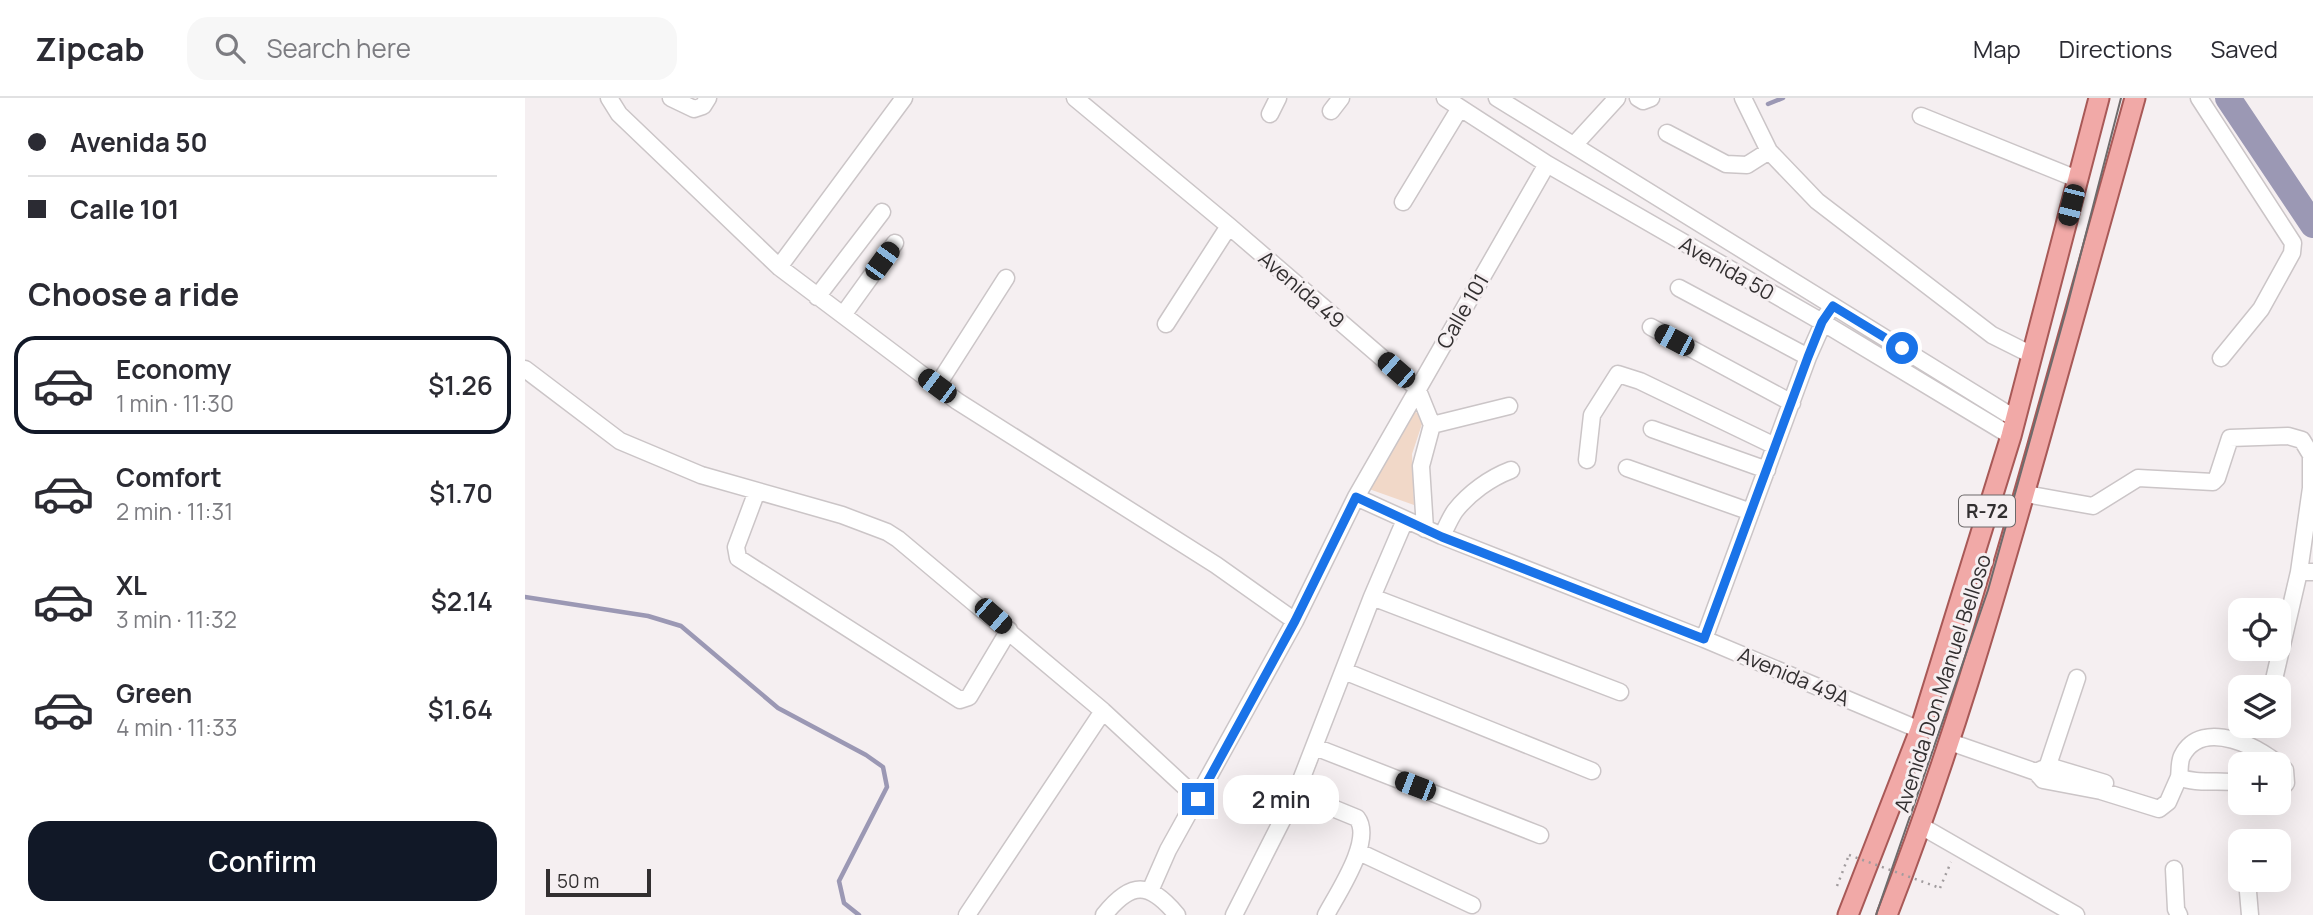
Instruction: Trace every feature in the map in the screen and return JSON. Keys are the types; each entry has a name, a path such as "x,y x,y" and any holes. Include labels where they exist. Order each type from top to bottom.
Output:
{"main road":[{"name":"Avenida Don Manuel Belloso","path":"1848,915 1920,730 2013,428 2099,98"},
{"name":"Avenida Don Manuel Belloso","path":"1887,915 1949,742 2026,494 2135,98"}],"street":[{"path":"609,98 619,114 779,267 817,297 957,401 1216,565 1295,621"},
{"path":"671,98 694,109 703,106 708,98"},
{"path":"779,267 904,98"},
{"name":"Avenida 49","path":"1075,98 1417,388 1432,425"},
{"path":"1270,114 1278,98"},
{"name":"Avenida 50","path":"1445,98 1547,164 2013,428"},
{"name":"Avenida 50","path":"1497,98 1833,306 2013,428"},
{"path":"1575,144 1617,98"},
{"path":"1638,98 1651,98"},
{"path":"1743,98 1769,151 1817,201 1992,335 2032,355"},
{"path":"2199,98 2293,243 2292,253 2261,309 2221,358"},
{"path":"1403,202 1460,108"},
{"path":"1921,116 2077,179"},
{"path":"1667,133 1726,164 1747,165 1769,151"},
{"name":"Calle 101","path":"1150,891 1159,867 1295,621 1356,497 1547,164"},
{"path":"817,297 882,212"},
{"path":"1166,324 1229,226"},
{"path":"843,316 895,243"},
{"path":"937,386 1006,278"},
{"path":"1679,288 1808,357"},
{"path":"1704,639 1808,357 1822,322 1833,306"},
{"path":"1651,327 1792,403"},
{"path":"525,369 620,441 701,475 842,515 887,532 1103,710 1198,799"},
{"path":"1587,460 1592,415 1618,374 1640,381 1775,446"},
{"path":"1425,529 1421,466 1432,425 1509,406"},
{"path":"1652,429 1767,470"},
{"path":"2026,494 2093,506 2138,478 2213,482 2217,478 2230,438 2288,436 2302,440 2311,455 2306,572 2276,675"},
{"path":"1627,468 1751,512"},
{"path":"1442,537 1455,511 1491,478 1511,470"},
{"path":"758,491 736,547 738,558 960,700 969,697 1009,630"},
{"name":"Avenida 49A","path":"1356,497 1442,537 1704,639 1920,730"},
{"path":"1234,915 1296,793 1405,520"},
{"path":"1372,597 1621,692"},
{"path":"1344,671 1592,771"},
{"path":"2042,773 2077,678"},
{"path":"967,915 1103,710"},
{"path":"1949,742 2042,773 2160,799 2164,806 2179,777 2181,758 2191,744 2205,737 2234,739 2260,752"},
{"path":"1315,747 1540,835"},
{"path":"2179,777 2188,781 2228,781"},
{"path":"1296,793 1357,818 1363,828 1359,852 1326,915"},
{"path":"1921,826 2076,915"},
{"path":"1359,852 1472,905"},
{"path":"2174,869 2176,909 2179,915"},
{"path":"1104,915 1120,896 1131,889 1150,891 1165,901 1177,915"},
{"path":"2248,892 2250,915"}],"path":[{"path":"1837,886 1849,855 1940,888 1958,846"}],"shaded area":[{"path":"1414,411 1424,418 1412,454 1414,505 1369,489"}],"waterway":[{"path":"1768,104 1783,98"},
{"path":"2228,98 2313,225"},
{"path":"525,597 648,616 681,626 778,708 866,755 883,767 887,787 839,881 844,903 859,915"}],"tram line":[{"path":"1876,915 1988,590 2066,311 2121,98"}],"route":[{"path":"1198,799 1295,621 1356,497 1442,537 1704,639 1822,322 1833,306 1902,348"}]}
